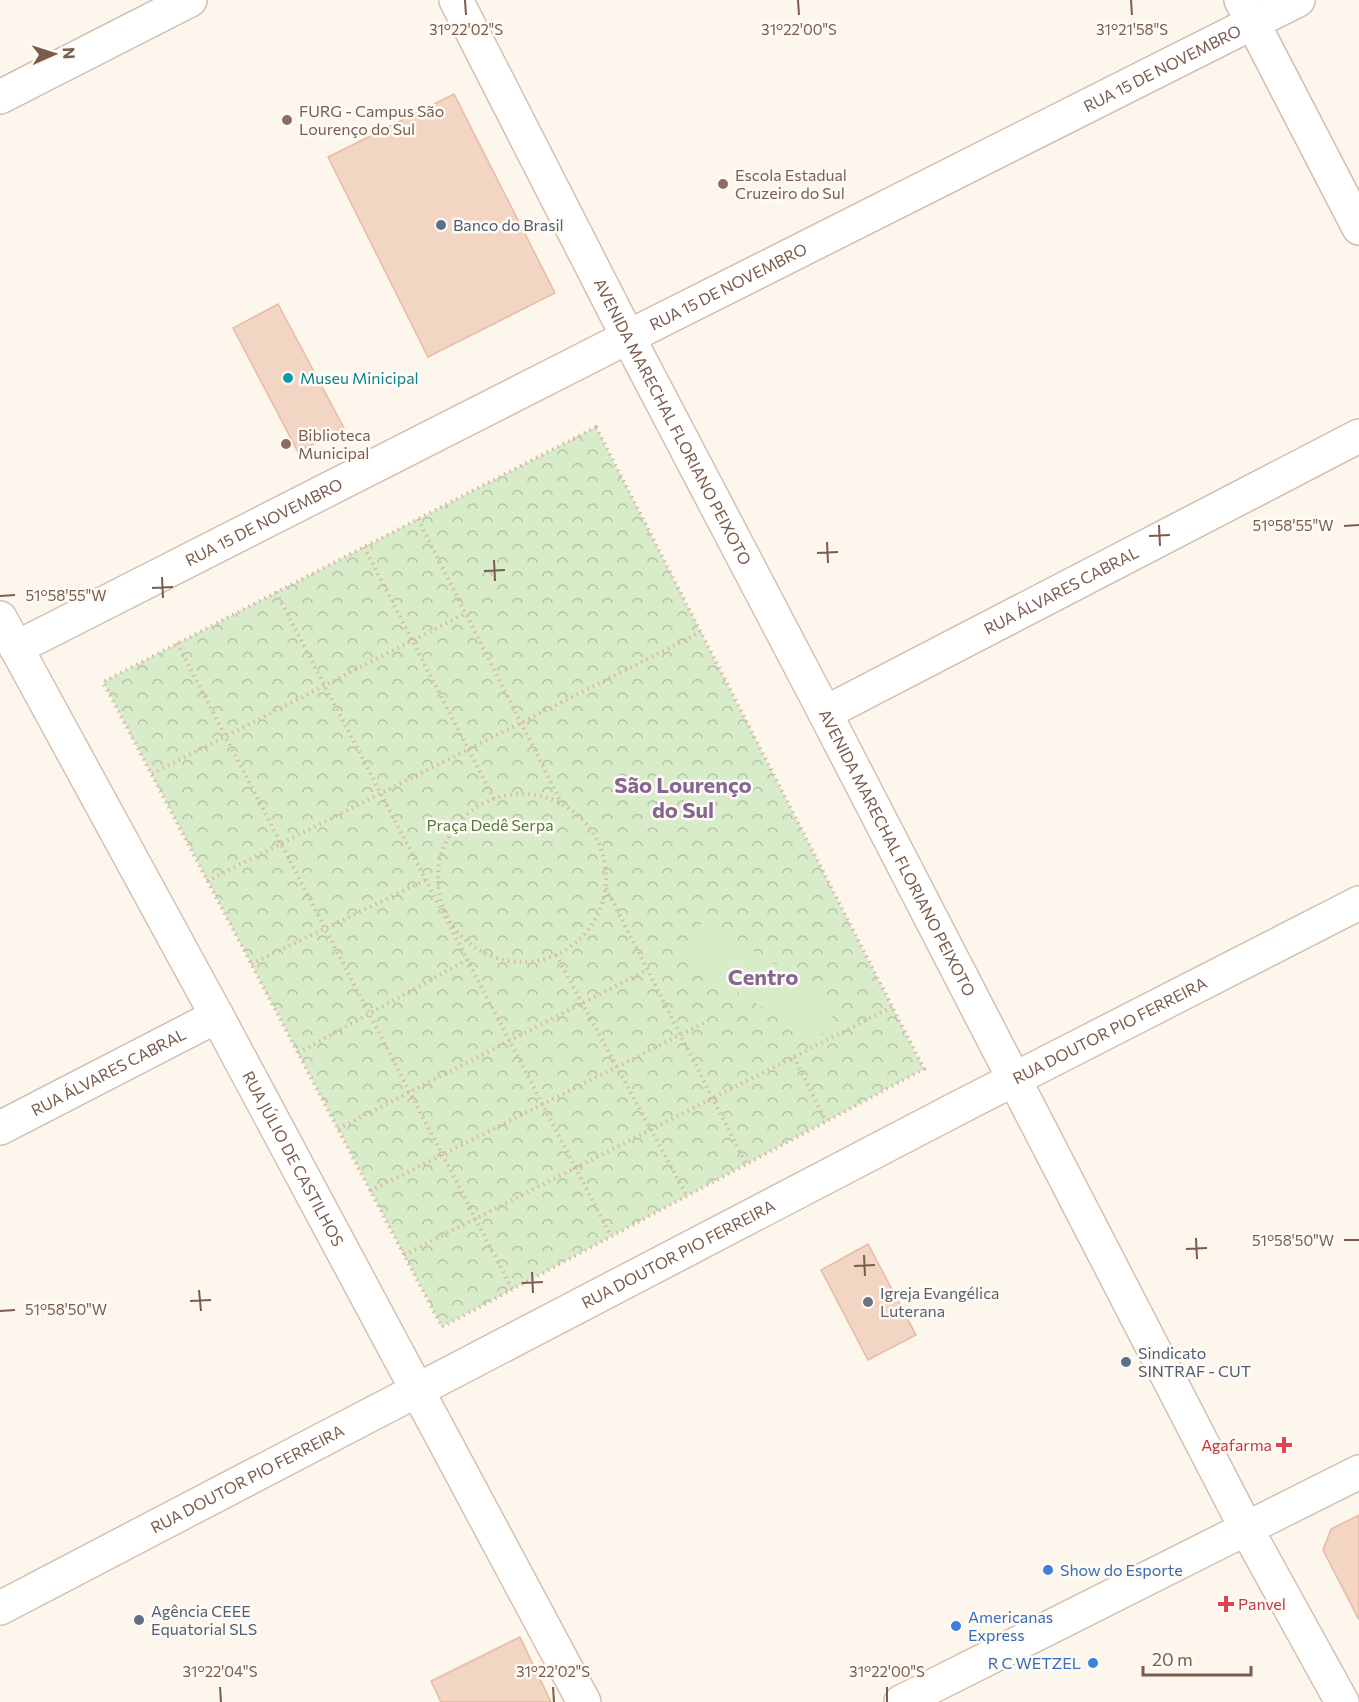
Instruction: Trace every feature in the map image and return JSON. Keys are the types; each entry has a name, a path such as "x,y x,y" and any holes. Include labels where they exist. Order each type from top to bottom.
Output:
{"main road":[{"path":"0,97 190,0"},
{"name":"AVENIDA MARECHAL FLORIANO PEIXOTO","path":"456,0 628,337 1246,1528 1342,1702"},
{"name":"RUA 15 DE NOVEMBRO","path":"8,652 628,337 1247,11 1298,0"},
{"path":"1247,11 1359,228"},
{"name":"RUA ÁLVARES CABRAL","path":"825,713 1359,436"},
{"name":"RUA JÚLIO DE CASTILHOS","path":"0,618 8,652 217,1016 584,1702"},
{"name":"RUA DOUTOR PIO FERREIRA","path":"0,1608 1015,1079 1359,903"},
{"name":"RUA ÁLVARES CABRAL","path":"0,1128 217,1016"},
{"path":"901,1702 1359,1472"}],"path":[{"path":"596,427 924,1069 442,1326 103,682 364,547 596,427"},
{"path":"418,519 562,803"},
{"path":"364,547 494,799"},
{"path":"276,592 611,1236"},
{"path":"151,774 466,613"},
{"path":"207,881 701,632"},
{"path":"177,643 512,1289"},
{"path":"534,794 562,803 584,820 600,845 606,870 604,897 594,920 578,941 556,955 531,962 505,960 481,951 458,933 444,908 438,879 442,851 456,825 478,806 494,799 505,795 534,794"},
{"path":"251,964 426,880"},
{"path":"605,887 746,1164"},
{"path":"556,955 687,1196"},
{"path":"298,1053 467,960"},
{"path":"338,1129 647,970"},
{"path":"404,1255 892,1007"},
{"path":"370,1191 708,1021"},
{"path":"794,1057 826,1122"}],"green space":[{"name":"Praça Dedê Serpa","path":"596,427 924,1069 442,1327 103,682"},
{"path":"703,920 840,1004 817,1041 681,957"}],"building":[{"name":"Banco do Brasil","path":"454,94 555,293 428,357 328,157"},
{"name":"Museu Minicipal","path":"278,304 344,428 298,452 233,328"},
{"name":"Igreja Evangélica Luterana","path":"868,1244 916,1335 868,1360 821,1270"},
{"path":"1359,1515 1359,1620 1323,1550 1331,1529"},
{"path":"520,1637 551,1702 441,1702 431,1681"}],"place":[{"name":"FURG - Campus São Lourenço do Sul","path":"287,120"},
{"name":"Escola Estadual Cruzeiro do Sul","path":"723,184"},
{"name":"Banco do Brasil","path":"441,225"},
{"name":"Museu Minicipal","path":"288,378"},
{"name":"Biblioteca Municipal","path":"286,444"},
{"name":"Igreja Evangélica Luterana","path":"868,1302"},
{"name":"Sindicato SINTRAF - CUT","path":"1126,1362"},
{"name":"Agafarma","path":"1284,1445"},
{"name":"Show do Esporte","path":"1048,1570"},
{"name":"Panvel","path":"1226,1604"},
{"name":"Agência CEEE Equatorial SLS","path":"139,1620"},
{"name":"Americanas Express","path":"956,1626"},
{"name":"R C WETZEL","path":"1093,1663"}],"district":[{"name":"São Lourenço do Sul","path":"683,798"},
{"name":"Centro","path":"763,977"}]}
